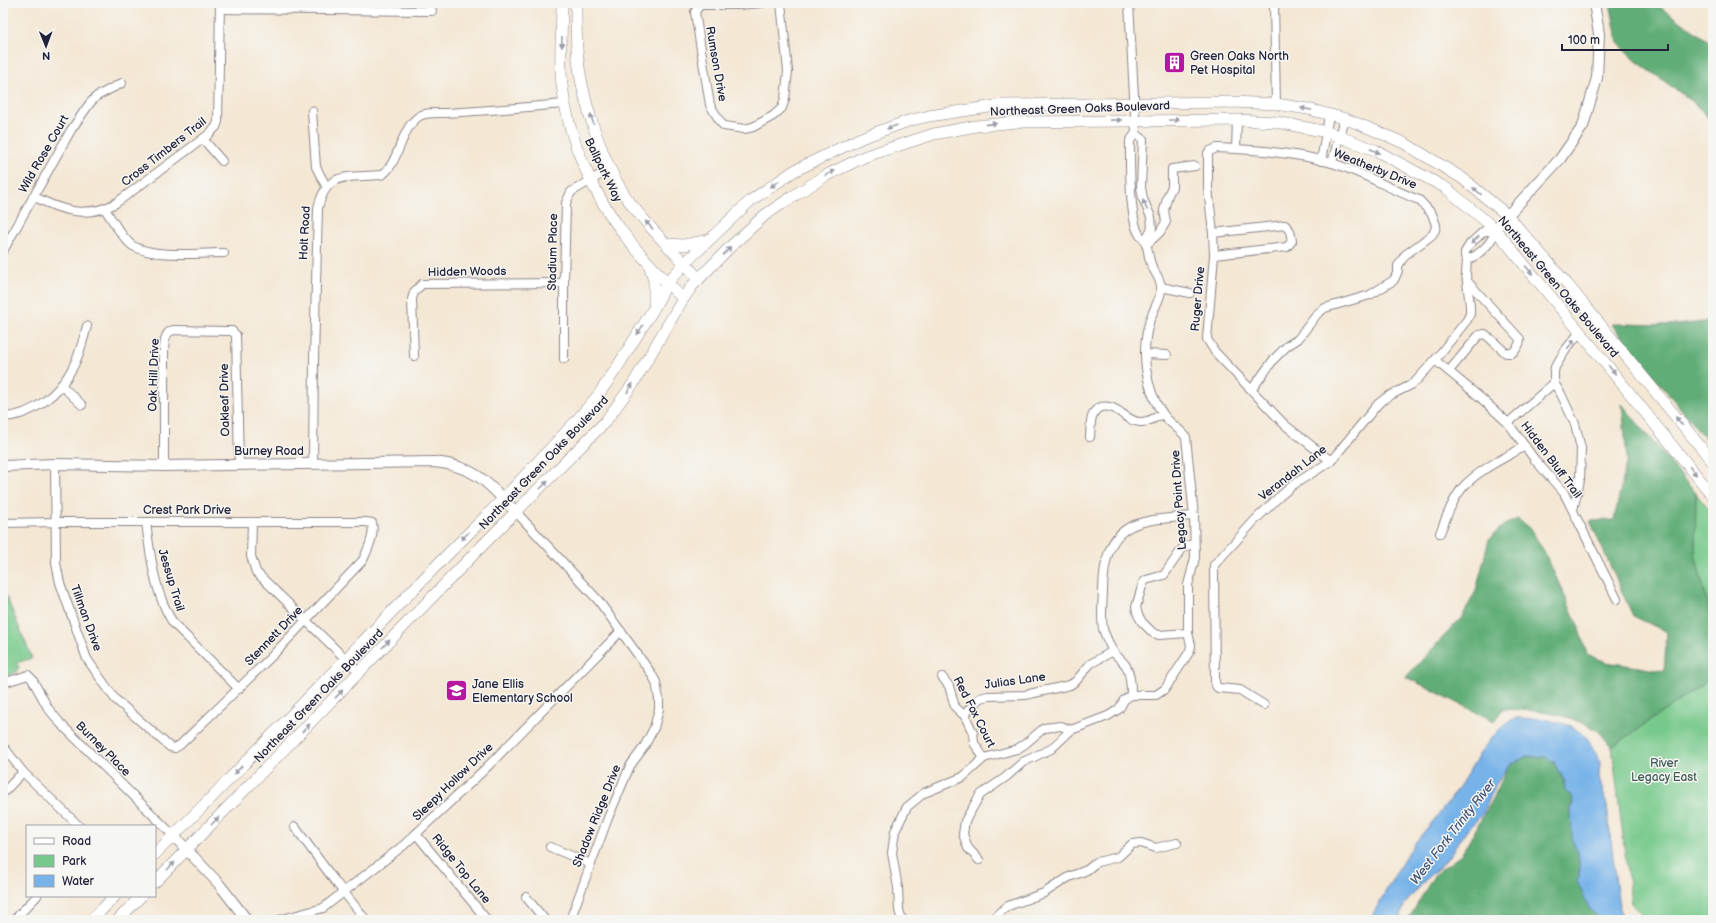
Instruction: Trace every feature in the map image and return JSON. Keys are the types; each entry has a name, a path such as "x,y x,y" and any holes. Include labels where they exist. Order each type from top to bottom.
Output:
{"main road":[{"name":"Ballpark Way","path":"562,3 562,84 565,104 578,151 591,180 614,220 626,237 648,263 683,299"},
{"name":"Ballpark Way","path":"576,3 577,48 580,69 595,130 610,169 618,186 634,207 699,279"},
{"name":"Northeast Green Oaks Boulevard","path":"156,853 503,499 578,420 599,394 654,308 667,283 685,263 750,201 794,171 860,138 908,121 929,116 1002,105 1134,102 1232,102 1276,104 1344,118 1404,143 1462,178 1507,215 1567,284 1713,462"},
{"name":"Northeast Green Oaks Boulevard","path":"156,881 605,422 633,384 683,299 699,279 730,247 765,215 827,175 866,156 934,134 976,126 1017,122 1237,120 1276,122 1326,132 1375,150 1446,188 1495,229 1713,496"},
{"path":"667,244 684,245 710,240"},
{"path":"648,263 654,281 654,308"},
{"path":"92,920 114,897"},
{"path":"118,920 140,897"}],"street":[{"name":"Rumson Drive","path":"762,3 738,5 700,5 695,12 710,105 724,126 737,129 753,127 773,116 782,108 785,99 788,71 781,3"},
{"path":"1129,3 1136,134 1130,141 1134,218 1138,234 1146,243 1150,262 1162,287 1190,293"},
{"path":"1274,3 1276,104"},
{"path":"1467,260 1475,257 1488,243 1494,236 1495,229 1560,159 1583,126 1597,78 1598,34 1594,3"},
{"path":"220,6 432,11"},
{"name":"Cross Timbers Trail","path":"33,196 55,207 73,211 105,209 116,203 203,139 216,127 218,122 220,6"},
{"name":"Wild Rose Court","path":"3,251 71,130 90,103 96,96 122,83"},
{"path":"312,111 316,167 326,186 335,179 381,176 384,174 394,159 412,122 422,114 565,104"},
{"path":"1321,161 1329,115"},
{"path":"1332,163 1344,118"},
{"path":"1236,149 1237,120"},
{"path":"1136,134 1143,139 1141,187 1143,199 1152,222 1152,228 1146,243"},
{"path":"203,139 222,161"},
{"name":"Weatherby Drive","path":"1207,159 1208,154 1213,149 1236,149 1286,153 1332,163 1354,171 1419,200 1432,214 1436,225 1432,235 1406,255 1398,266 1398,271 1394,280 1390,284 1370,295 1325,308 1318,313 1298,339 1286,346 1274,359 1252,388"},
{"name":"Ruger Drive","path":"1207,159 1214,254 1207,339 1215,352 1252,388 1285,425 1331,461"},
{"path":"1146,243 1160,232 1166,222 1164,210 1172,187 1172,169 1195,166"},
{"name":"Stadium Place","path":"564,359 566,203 571,192 610,169"},
{"name":"Holt Road","path":"313,464 316,245 318,208 321,194 326,186"},
{"path":"105,209 128,242 138,248 160,253 224,253"},
{"path":"1213,233 1285,226 1290,231 1292,241 1287,247 1214,254"},
{"name":"Verandah Lane","path":"1264,704 1240,690 1218,688 1215,684 1213,654 1214,565 1278,497 1293,485 1331,461 1378,404 1387,397 1409,386 1435,360 1470,314 1470,295 1466,274 1467,260 1465,252 1470,244 1484,231 1495,229"},
{"path":"1449,371 1479,334 1485,334 1506,353 1512,353 1518,347 1520,342 1520,339 1467,281"},
{"name":"Hidden Woods","path":"414,356 412,299 414,292 422,284 564,283"},
{"name":"Legacy Point Drive","path":"1131,695 1156,695 1165,689 1190,651 1191,640 1188,633 1188,585 1195,558 1194,516 1186,438 1181,430 1163,414 1152,391 1147,376 1145,354 1149,322 1162,287"},
{"path":"3,417 25,412 42,403 61,385 73,367 87,326"},
{"name":"Oak Hill Drive","path":"164,466 164,350 166,333 174,330 232,331 236,335"},
{"path":"1573,510 1580,480 1581,448 1575,424 1561,394 1554,383 1556,367 1562,356 1580,332"},
{"name":"Oakleaf Drive","path":"236,335 239,464"},
{"path":"1145,354 1166,355"},
{"name":"Hidden Bluff Trail","path":"1435,360 1508,423 1564,493 1616,599"},
{"path":"1508,423 1554,383"},
{"path":"61,385 82,405"},
{"path":"1090,437 1092,415 1095,410 1100,407 1107,406 1113,408 1133,421 1142,423 1163,414"},
{"path":"1440,533 1464,486 1482,471 1525,446"},
{"name":"Burney Road","path":"3,466 55,464 164,466 239,464 448,463 466,469 479,476 516,512"},
{"name":"Tillman Drive","path":"55,464 56,563 60,583 88,659 115,699 170,747"},
{"name":"Shadow Ridge Drive","path":"516,512 598,600 656,682 659,699 659,709 654,728 644,747 630,766 570,920"},
{"path":"979,860 968,848 963,834 965,820 980,795 1006,777 1023,762 1050,749 1071,730 1108,716 1118,709 1124,700 1131,695 1131,681 1127,667 1113,651 1103,630 1103,578 1112,544 1127,527 1138,523 1155,519 1194,516"},
{"name":"Jessup Trail","path":"146,522 150,556 168,616 174,624 239,689"},
{"path":"252,522 251,556 256,572 359,672"},
{"name":"Crest Park Drive","path":"3,523 372,523"},
{"name":"Stennett Drive","path":"170,747 175,748 180,745 239,689 363,560 369,546 373,528 372,523"},
{"path":"1188,633 1153,633 1142,622 1136,607 1143,583 1146,580 1164,575 1182,549 1186,546 1194,544"},
{"name":"Sleepy Hollow Drive","path":"280,920 323,908 344,893 416,834 484,770 621,631"},
{"name":"Julias Lane","path":"965,716 969,709 980,698 988,696 1025,695 1070,685 1076,681 1090,664 1113,651"},
{"name":"Burney Place","path":"3,683 24,675 28,675 32,679 48,708 60,723 173,835"},
{"name":"Red Fox Court","path":"942,677 950,686 956,707 965,716 973,732 974,744 984,758"},
{"path":"902,920 899,910 898,888 892,853 895,831 907,807 924,793 963,777 984,758 1017,749 1026,744 1044,728 1061,726 1071,730"},
{"path":"3,746 23,772 78,825"},
{"path":"3,794 23,772"},
{"path":"295,827 366,920"},
{"name":"Ridge Top Lane","path":"416,834 487,920"},
{"path":"173,835 188,849 219,884 247,920"},
{"path":"994,920 1000,912 1008,906 1044,893 1069,877 1087,870 1097,862 1118,857 1132,844 1141,843 1156,848 1177,843"},
{"path":"550,847 591,864"},
{"path":"14,920 36,897"},
{"path":"526,897 545,920"}],"green space":[{"path":"1610,3 1654,3 1713,44 1713,123 1693,102 1635,60 1618,43"},
{"path":"1713,321 1713,448 1611,324 1676,325"},
{"path":"1622,404 1696,494 1695,554 1713,625 1713,677 1612,747 1598,731 1574,719 1550,713 1503,709 1494,721 1406,677 1462,617 1476,591 1489,539 1504,525 1518,519 1531,530 1544,551 1578,625 1587,654 1606,662 1664,671 1667,632 1633,616 1590,521 1614,520 1627,459"},
{"path":"1696,494 1713,514 1713,625 1695,554"},
{"path":"3,589 32,658 16,663 19,667 16,672 3,678"},
{"name":"River Legacy East","path":"1713,677 1713,920 1646,920 1631,903 1612,747"},
{"path":"1540,755 1551,760 1555,764 1563,779 1565,791 1572,796 1573,803 1571,810 1574,845 1578,852 1580,870 1577,881 1601,920 1408,920 1435,874 1461,855 1493,799 1508,766 1527,756"}],"water":[{"name":"West Fork Trinity River","path":"1515,718 1545,719 1572,726 1588,739 1600,761 1599,777 1607,806 1618,900 1623,920 1601,920 1589,908 1577,881 1580,870 1578,852 1572,837 1572,796 1565,791 1564,778 1558,771 1554,762 1546,757 1527,756 1508,766 1495,786 1483,814 1468,829 1443,864 1428,877 1404,905 1400,920 1372,920 1373,914 1409,851 1450,800 1489,741 1506,724"}],"place":[{"name":"Green Oaks North Pet Hospital","path":"1174,63"},
{"name":"Jane Ellis Elementary School","path":"456,691"}]}
